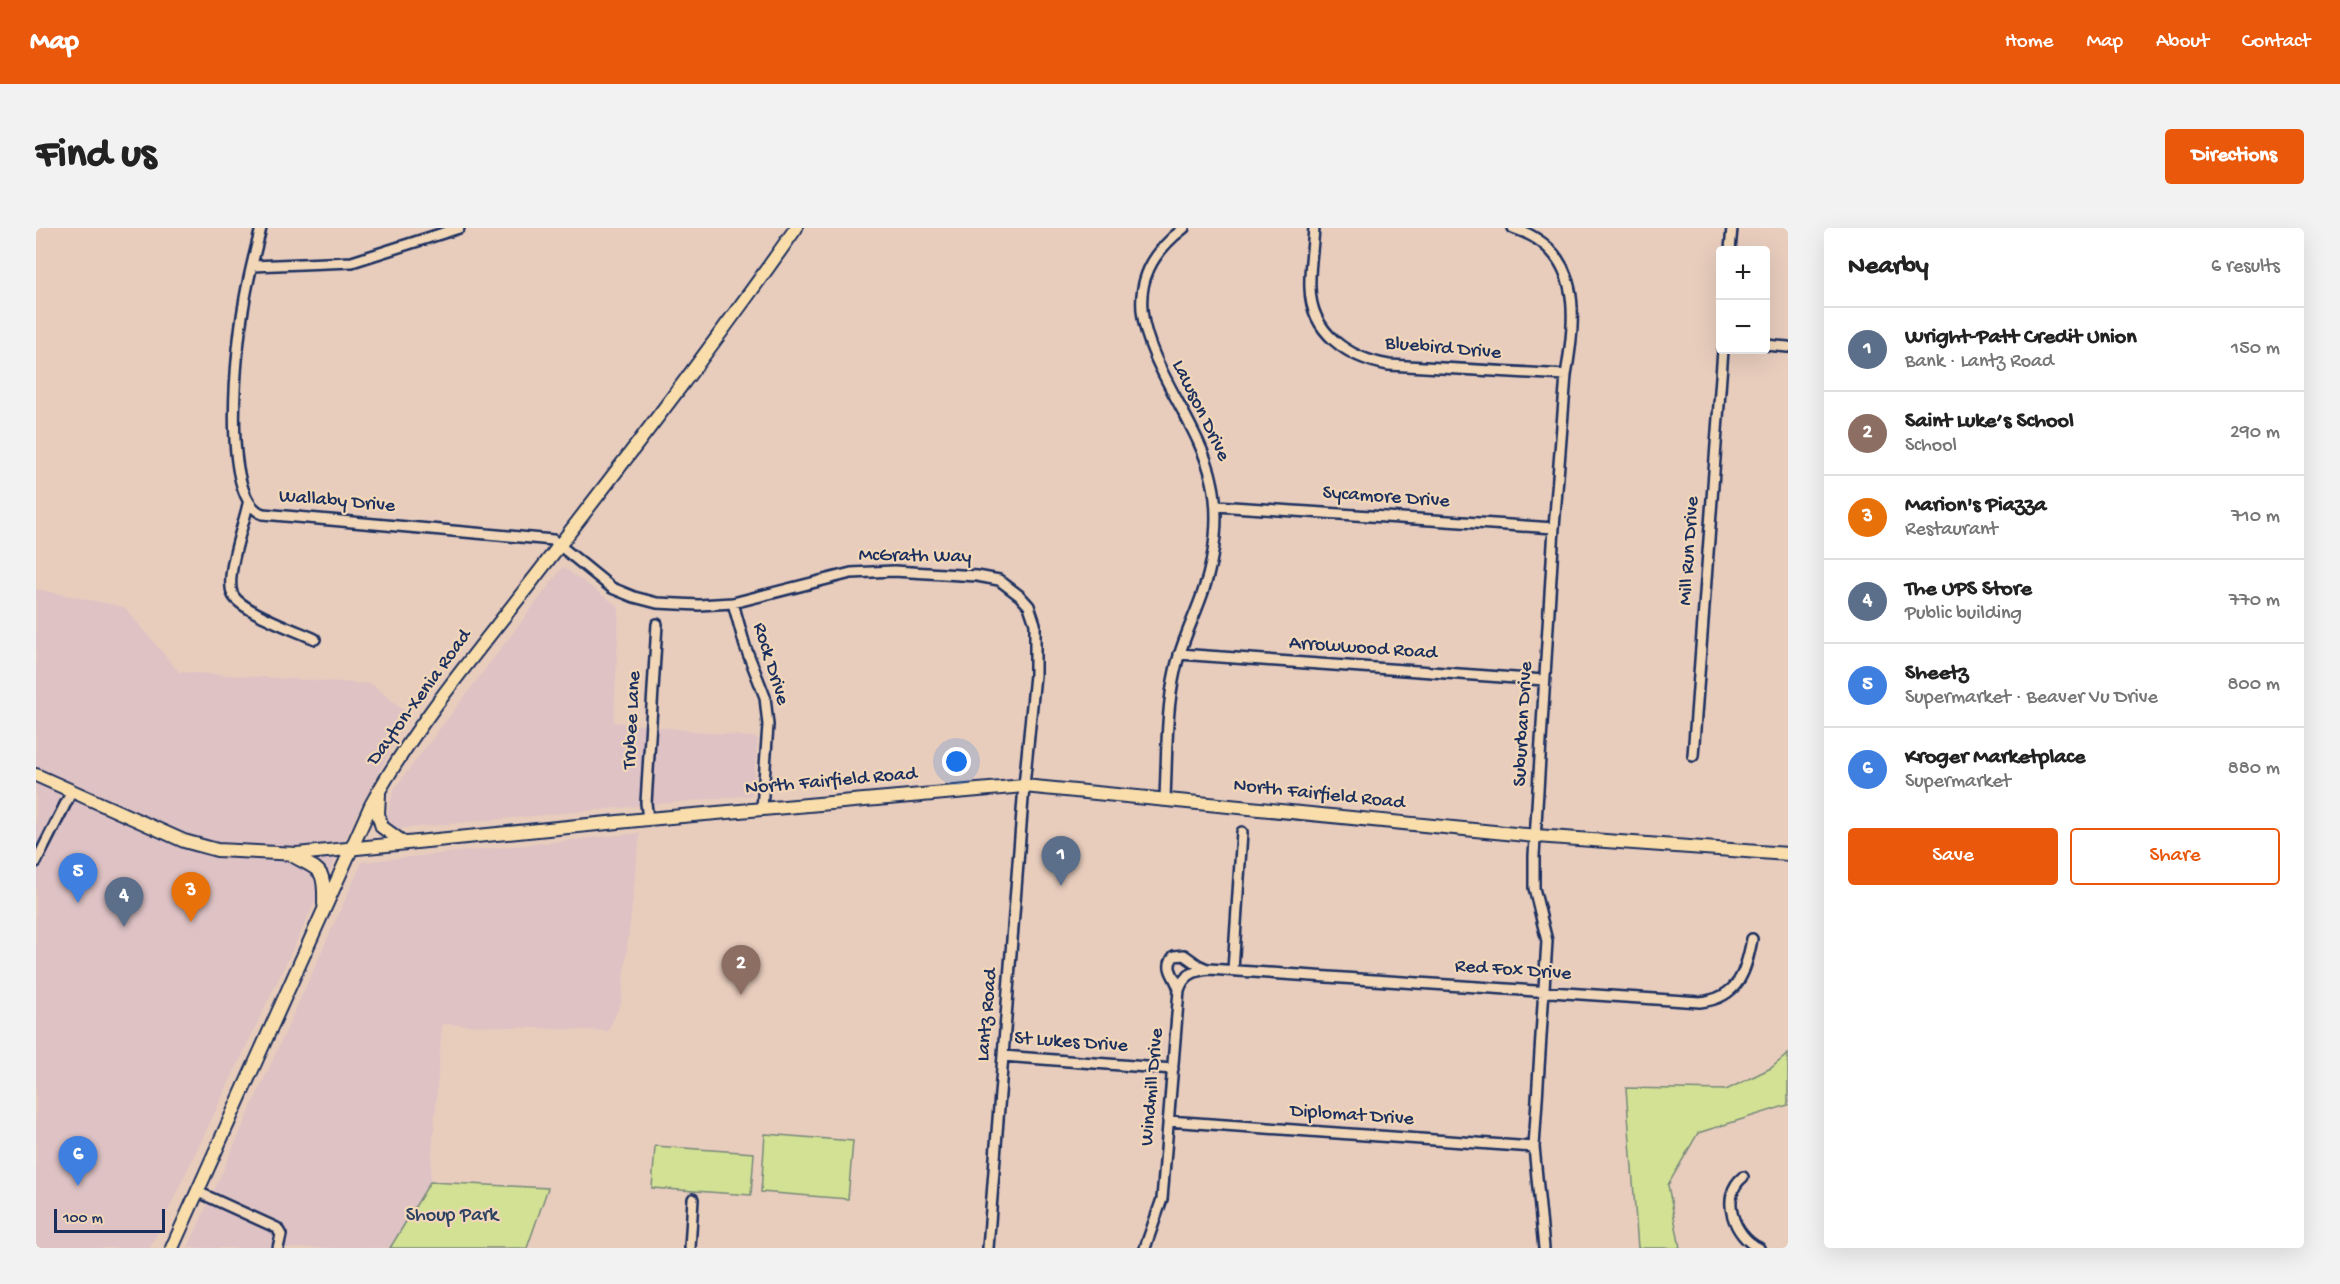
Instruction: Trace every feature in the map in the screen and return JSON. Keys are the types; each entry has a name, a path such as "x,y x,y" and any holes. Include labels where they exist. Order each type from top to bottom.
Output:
{"main road":[{"name":"Dayton-Xenia Road","path":"171,1248 379,790 427,719 712,345 796,228"},
{"name":"North Fairfield Road","path":"36,775 184,841 217,850 289,853 1024,786 1536,836 1788,854"},
{"path":"379,790 378,814 382,827 404,843"},
{"path":"289,853 320,870 324,877 324,908"}],"street":[{"path":"261,228 240,332 234,429 238,470 248,504 231,586 233,595 244,606 315,639"},
{"path":"252,266 352,262 459,228"},
{"name":"Lawson Drive","path":"1165,798 1172,682 1179,654 1208,576 1216,506 1213,482 1204,453 1159,368 1146,337 1143,319 1142,296 1147,274 1164,245 1184,228"},
{"name":"Bluebird Drive","path":"1314,228 1310,282 1313,310 1327,334 1347,351 1389,365 1566,375"},
{"name":"Suburban Drive","path":"1513,228 1529,234 1555,253 1566,273 1572,305 1570,358 1566,375 1544,680 1534,888 1547,941 1534,1147 1544,1248"},
{"path":"1730,246 1732,228"},
{"path":"1770,345 1788,347"},
{"name":"Mill Run Drive","path":"1693,756 1723,354"},
{"name":"Wallaby Drive","path":"248,504 256,512 263,514 472,531 553,540 560,545"},
{"name":"Sycamore Drive","path":"1216,506 1554,528"},
{"name":"McGrath Way","path":"560,545 612,588 657,603 699,605 733,603 851,573 894,571 977,576 999,580 1029,606 1035,624 1035,675 1024,786"},
{"name":"Rock Drive","path":"733,603 745,646 765,697 768,725 762,809"},
{"name":"Trubee Lane","path":"648,819 646,792 657,624"},
{"name":"Arrowwood Road","path":"1179,654 1544,680"},
{"name":"Lantz Road","path":"988,1248 1024,786"},
{"path":"36,862 72,791"},
{"path":"1179,990 1188,975 1197,970 1233,970 1242,832"},
{"name":"Red Fox Drive","path":"1233,970 1706,1002 1724,995 1739,981 1747,966 1752,939"},
{"path":"1179,990 1177,981 1169,968 1174,957 1185,955 1198,965 1209,969"},
{"name":"Windmill Drive","path":"1144,1248 1162,1199 1179,990"},
{"name":"St Lukes Drive","path":"1003,1056 1173,1069"},
{"name":"Diplomat Drive","path":"1168,1122 1534,1147"},
{"path":"1743,1177 1734,1188 1733,1219 1745,1239 1759,1248"},
{"path":"198,1192 277,1228 281,1235 278,1248"},
{"path":"690,1248 693,1198"}],"shaded area":[{"path":"563,567 619,607 614,722 758,738 752,795 397,829 385,822 394,789"},
{"path":"36,589 124,607 179,672 372,684 409,715 360,808 150,1248 36,1248"},
{"path":"640,833 621,1003 608,1031 442,1024 430,1182 390,1248 188,1248 362,862"}],"green space":[{"path":"1788,1054 1788,1105 1698,1133 1668,1185 1680,1248 1638,1248 1626,1088 1726,1090 1771,1068"},
{"path":"765,1134 853,1141 848,1199 761,1192"},
{"path":"655,1146 754,1153 751,1195 652,1188"},
{"name":"Shoup Park","path":"430,1182 548,1188 527,1248 390,1248"}],"place":[{"name":"Wright-Patt Credit Union","path":"1061,886"},
{"name":"Sheetz","path":"78,903"},
{"name":"Marion's Piazza","path":"191,922"},
{"name":"The UPS Store","path":"124,927"},
{"name":"Saint Luke’s School","path":"741,995"},
{"name":"Kroger Marketplace","path":"78,1186"}]}
